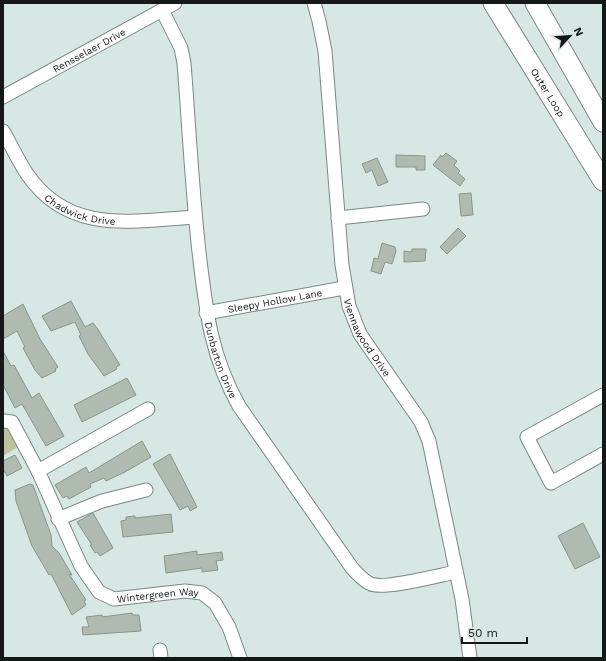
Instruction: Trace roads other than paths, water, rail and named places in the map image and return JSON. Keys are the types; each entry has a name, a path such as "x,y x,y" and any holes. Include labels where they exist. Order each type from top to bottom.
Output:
{"highway":[{"name":"Outer Loop","path":"493,3 603,182"},
{"path":"535,3 603,122"}],"street":[{"name":"Rensselaer Drive","path":"3,96 175,3"},
{"name":"Viennawood Drive","path":"314,3 325,51 344,288 360,334 421,422 429,441 467,630 470,658"},
{"name":"Dunbarton Drive","path":"162,10 181,48 184,63 195,217 206,314 221,368 239,406 352,568 372,585 384,586 456,572"},
{"name":"Chadwick Drive","path":"3,131 27,174 36,185 57,204 68,211 88,218 108,221 195,217"},
{"path":"338,218 423,209"},
{"name":"Sleepy Hollow Lane","path":"206,314 344,288"},
{"path":"603,395 527,437 551,483 603,454"},
{"path":"38,471 148,409"},
{"name":"Wintergreen Way","path":"3,421 12,422 38,471 58,519 81,566 99,592 114,599 185,591 202,593 215,603 229,627 237,645 240,658"},
{"path":"58,519 102,501 146,490"}]}
